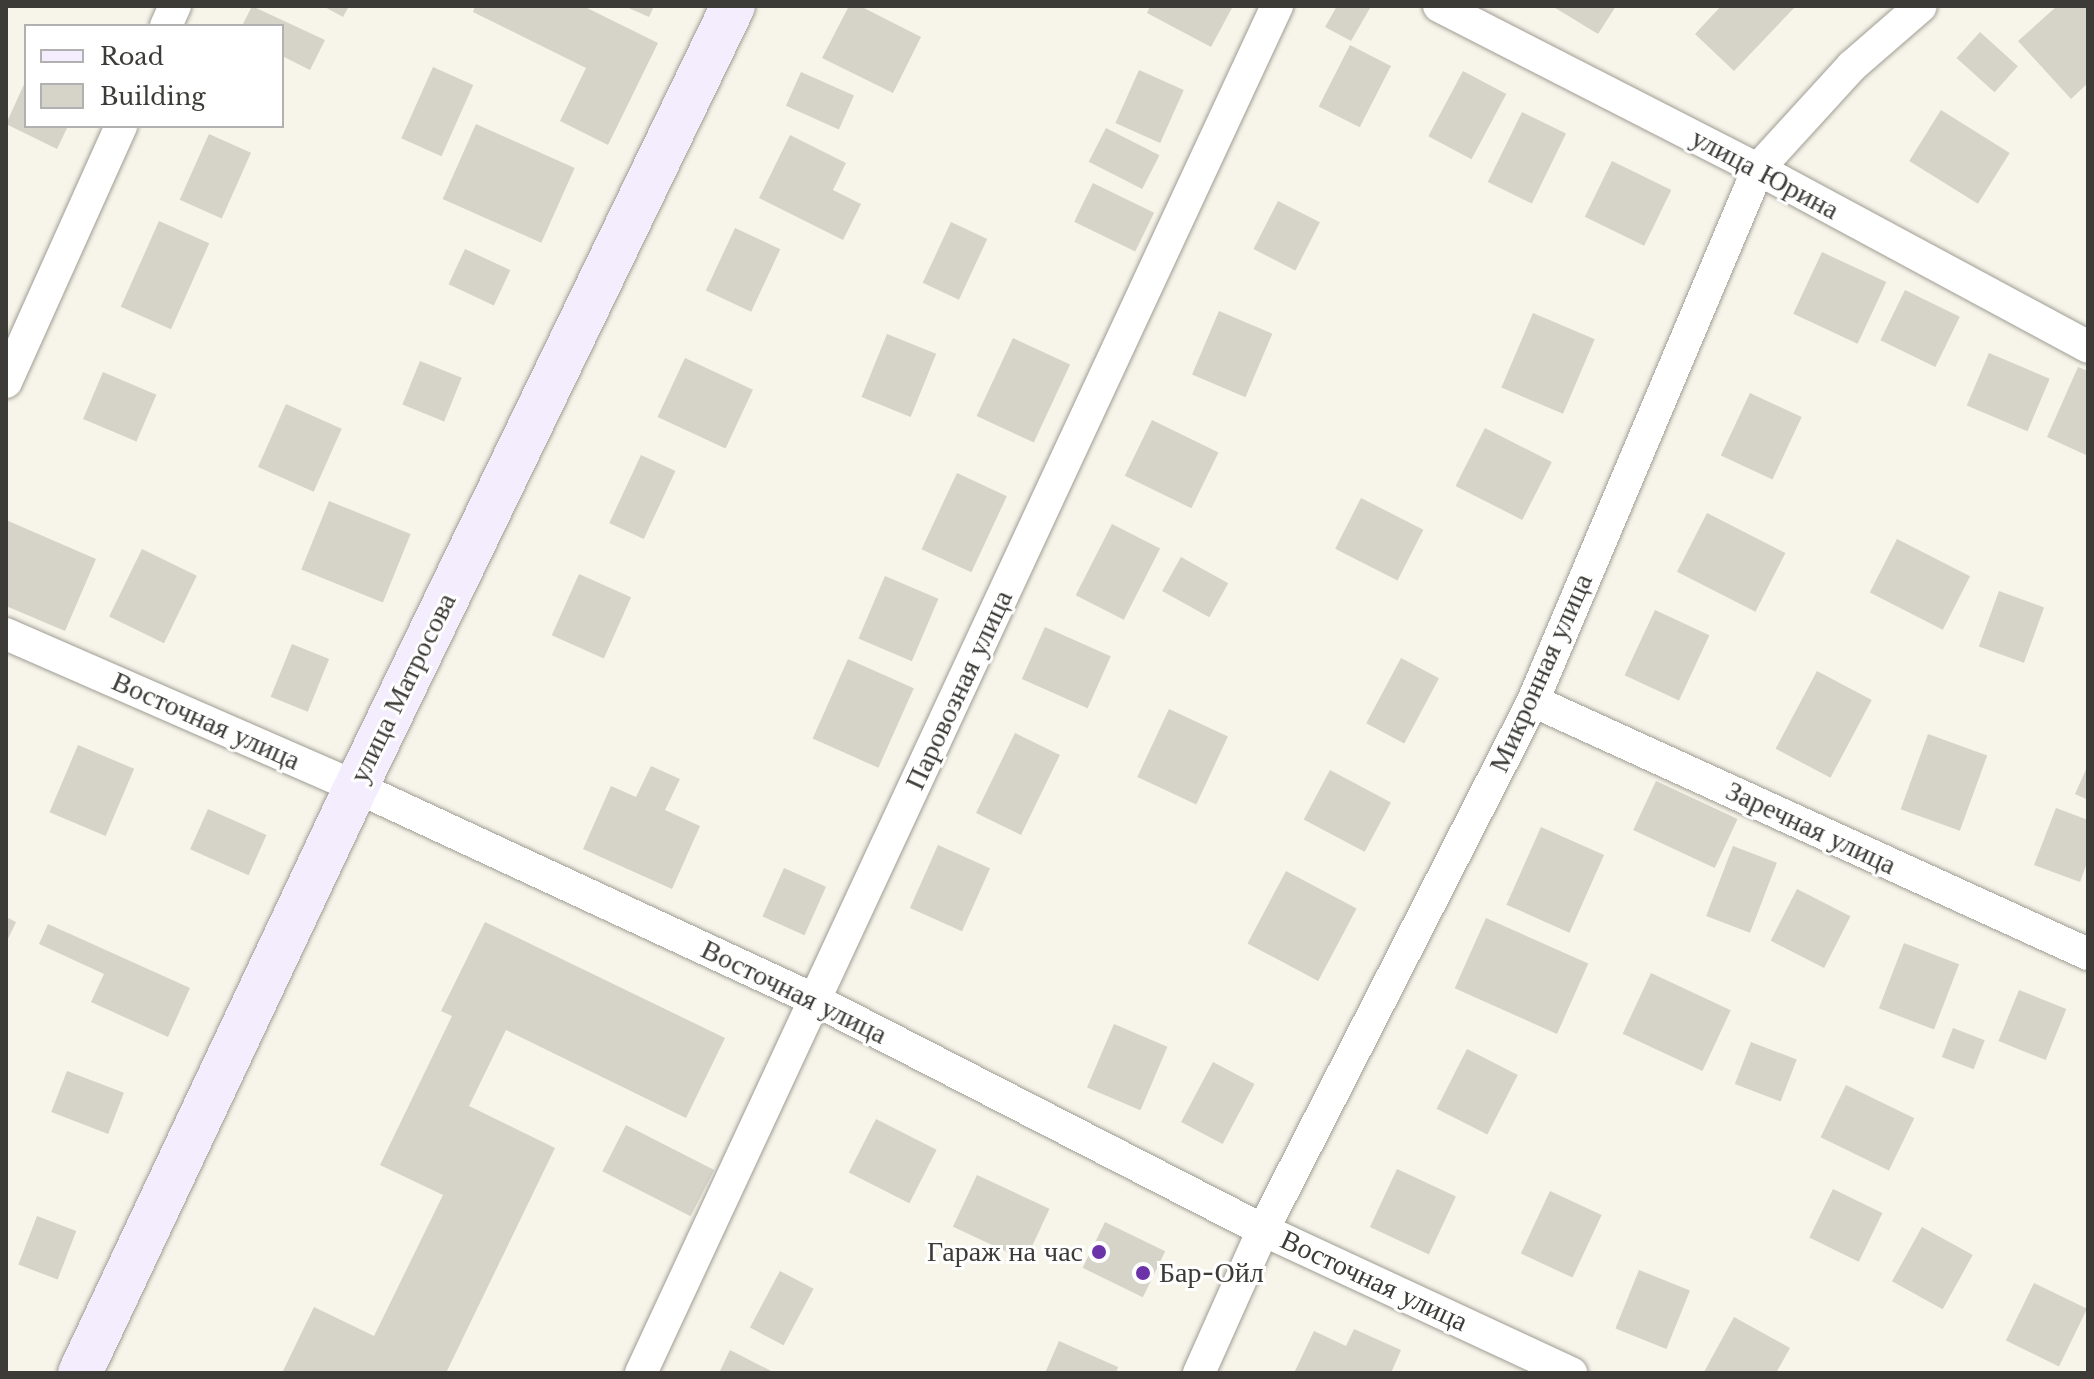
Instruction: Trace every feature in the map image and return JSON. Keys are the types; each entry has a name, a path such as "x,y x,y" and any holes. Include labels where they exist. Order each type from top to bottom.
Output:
{"street":[{"name":"улица Матросова","path":"80,1373 356,787 733,6"},
{"name":"Паровозная улица","path":"641,1373 1277,6"},
{"name":"улица Юрина","path":"1439,6 1758,169 2088,347"},
{"name":"Микронная улица","path":"1199,1373 1263,1230 1533,701 1758,169 1852,66 1921,6"},
{"path":"6,382 120,128"},
{"name":"Восточная улица","path":"6,634 356,787 815,1000 1263,1230 1571,1373"},
{"name":"Заречная улица","path":"1533,701 2088,954"}],"building":[{"path":"252,6 325,40 310,70 284,57 284,24 243,24"},
{"path":"323,6 349,6 343,17"},
{"path":"475,6 583,6 658,43 608,145 560,121 586,68 473,12"},
{"path":"624,6 654,6 649,17"},
{"path":"849,6 860,6 921,37 893,93 822,58"},
{"path":"1150,6 1233,6 1211,47 1147,13"},
{"path":"1337,6 1370,8 1351,41 1325,27"},
{"path":"1552,6 1616,6 1598,34"},
{"path":"1721,6 1796,6 1734,71 1695,34"},
{"path":"2057,6 2088,6 2088,83 2071,99 2018,41"},
{"path":"1980,32 2018,66 1994,92 1957,58"},
{"path":"1350,45 1391,66 1360,127 1319,106"},
{"path":"433,67 473,85 441,156 401,138"},
{"path":"1139,70 1184,90 1160,143 1115,123"},
{"path":"1463,71 1506,94 1472,159 1428,136"},
{"path":"801,72 854,96 839,129 786,106"},
{"path":"24,84 24,128 67,128 57,149 6,124"},
{"path":"1941,110 2010,153 1978,204 1909,161"},
{"path":"1522,112 1566,133 1532,204 1488,182"},
{"path":"476,124 575,168 541,243 443,199"},
{"path":"1106,128 1159,155 1142,189 1089,162"},
{"path":"209,134 251,153 222,218 180,200"},
{"path":"790,135 846,163 833,190 861,204 843,240 759,198"},
{"path":"1612,161 1671,190 1644,246 1585,217"},
{"path":"1093,183 1154,213 1135,251 1074,222"},
{"path":"1278,201 1320,222 1295,270 1253,249"},
{"path":"159,221 209,243 171,329 121,307"},
{"path":"951,222 987,239 959,300 923,283"},
{"path":"735,228 780,249 751,312 706,291"},
{"path":"465,249 510,270 494,305 449,284"},
{"path":"1822,252 1886,282 1858,344 1793,314"},
{"path":"1905,290 1960,317 1935,367 1880,340"},
{"path":"1219,311 1272,334 1245,397 1192,375"},
{"path":"1533,313 1595,339 1563,414 1501,388"},
{"path":"887,334 936,354 911,417 862,397"},
{"path":"1013,338 1070,365 1034,443 977,416"},
{"path":"1989,353 2050,379 2027,431 1967,405"},
{"path":"685,358 753,390 726,449 658,417"},
{"path":"420,361 462,378 444,421 402,405"},
{"path":"2078,367 2088,371 2088,456 2047,437"},
{"path":"103,372 156,395 136,442 83,419"},
{"path":"1750,393 1802,417 1772,480 1721,456"},
{"path":"286,404 342,429 314,492 258,467"},
{"path":"1152,420 1219,452 1191,508 1125,476"},
{"path":"1485,428 1552,462 1522,520 1455,486"},
{"path":"641,455 675,471 644,539 609,523"},
{"path":"957,473 1007,496 971,572 922,549"},
{"path":"1361,498 1423,530 1397,581 1335,549"},
{"path":"329,501 411,534 383,603 301,570"},
{"path":"1707,513 1785,553 1755,612 1677,572"},
{"path":"6,520 96,559 65,631 6,606"},
{"path":"1112,524 1160,549 1124,620 1076,595"},
{"path":"1897,539 1970,576 1943,630 1870,592"},
{"path":"142,549 197,576 164,643 109,616"},
{"path":"1181,557 1228,583 1209,617 1162,591"},
{"path":"579,574 631,597 604,658 552,635"},
{"path":"885,576 938,599 912,661 858,639"},
{"path":"1999,591 2044,607 2024,663 1979,646"},
{"path":"1655,610 1709,635 1679,701 1625,675"},
{"path":"1045,627 1111,656 1088,708 1022,679"},
{"path":"292,644 329,659 308,712 271,697"},
{"path":"1401,658 1439,678 1404,744 1366,723"},
{"path":"848,659 914,688 878,768 813,738"},
{"path":"1817,671 1872,700 1830,778 1776,749"},
{"path":"1169,709 1228,736 1196,804 1137,777"},
{"path":"1015,733 1060,755 1021,835 976,813"},
{"path":"1928,734 1987,756 1960,831 1901,809"},
{"path":"78,745 134,769 106,836 49,812"},
{"path":"2088,765 2088,800 2075,794"},
{"path":"651,766 680,779 665,810 700,826 672,889 583,849 611,786 636,797"},
{"path":"1330,770 1391,802 1365,852 1304,819"},
{"path":"1656,781 1738,819 1715,868 1633,830"},
{"path":"2056,808 2088,820 2088,860 2080,882 2034,865"},
{"path":"208,809 266,835 249,875 190,849"},
{"path":"1541,827 1604,855 1569,933 1506,905"},
{"path":"938,845 990,868 962,931 910,908"},
{"path":"1733,846 1777,863 1750,933 1706,916"},
{"path":"784,868 826,887 804,935 762,916"},
{"path":"1286,871 1357,909 1318,981 1248,943"},
{"path":"1797,889 1850,916 1824,968 1771,941"},
{"path":"6,917 16,922 6,943"},
{"path":"1486,918 1588,964 1557,1034 1455,988"},
{"path":"485,922 725,1038 686,1118 506,1030 469,1106 555,1148 446,1373 282,1373 314,1307 374,1336 443,1195 380,1165 452,1016 441,1011"},
{"path":"48,924 190,988 168,1037 91,1002 104,974 39,944"},
{"path":"1904,943 1959,964 1934,1029 1879,1008"},
{"path":"1651,973 1731,1010 1702,1071 1623,1034"},
{"path":"2019,990 2066,1009 2046,1060 1998,1041"},
{"path":"1114,1024 1167,1047 1140,1110 1087,1088"},
{"path":"1953,1028 1985,1040 1974,1069 1942,1057"},
{"path":"1751,1042 1797,1060 1781,1102 1735,1084"},
{"path":"1467,1049 1518,1075 1487,1135 1437,1109"},
{"path":"1213,1062 1254,1084 1223,1144 1181,1122"},
{"path":"67,1071 124,1093 108,1134 51,1112"},
{"path":"1846,1085 1914,1118 1889,1170 1821,1137"},
{"path":"876,1119 937,1150 909,1203 849,1172"},
{"path":"626,1125 714,1170 691,1216 602,1171"},
{"path":"1397,1169 1456,1196 1429,1254 1370,1227"},
{"path":"977,1175 1050,1209 1025,1260 953,1227"},
{"path":"1833,1189 1882,1213 1859,1262 1809,1238"},
{"path":"1550,1191 1602,1215 1572,1278 1521,1254"},
{"path":"37,1216 76,1231 58,1280 18,1265"},
{"path":"1105,1222 1165,1251 1143,1297 1083,1268"},
{"path":"1922,1227 1973,1255 1943,1309 1892,1281"},
{"path":"1639,1270 1690,1291 1666,1349 1615,1328"},
{"path":"780,1271 814,1289 784,1345 750,1328"},
{"path":"2034,1283 2087,1309 2059,1366 2006,1341"},
{"path":"1734,1317 1790,1348 1776,1373 1704,1372"},
{"path":"1354,1329 1401,1350 1391,1373 1294,1373 1314,1331 1346,1346"},
{"path":"1059,1341 1118,1367 1116,1373 1045,1373"},
{"path":"730,1350 775,1373 719,1373"}],"place":[{"name":"Гараж на час","path":"1099,1252"},
{"name":"Бар-Ойл","path":"1143,1273"}]}
